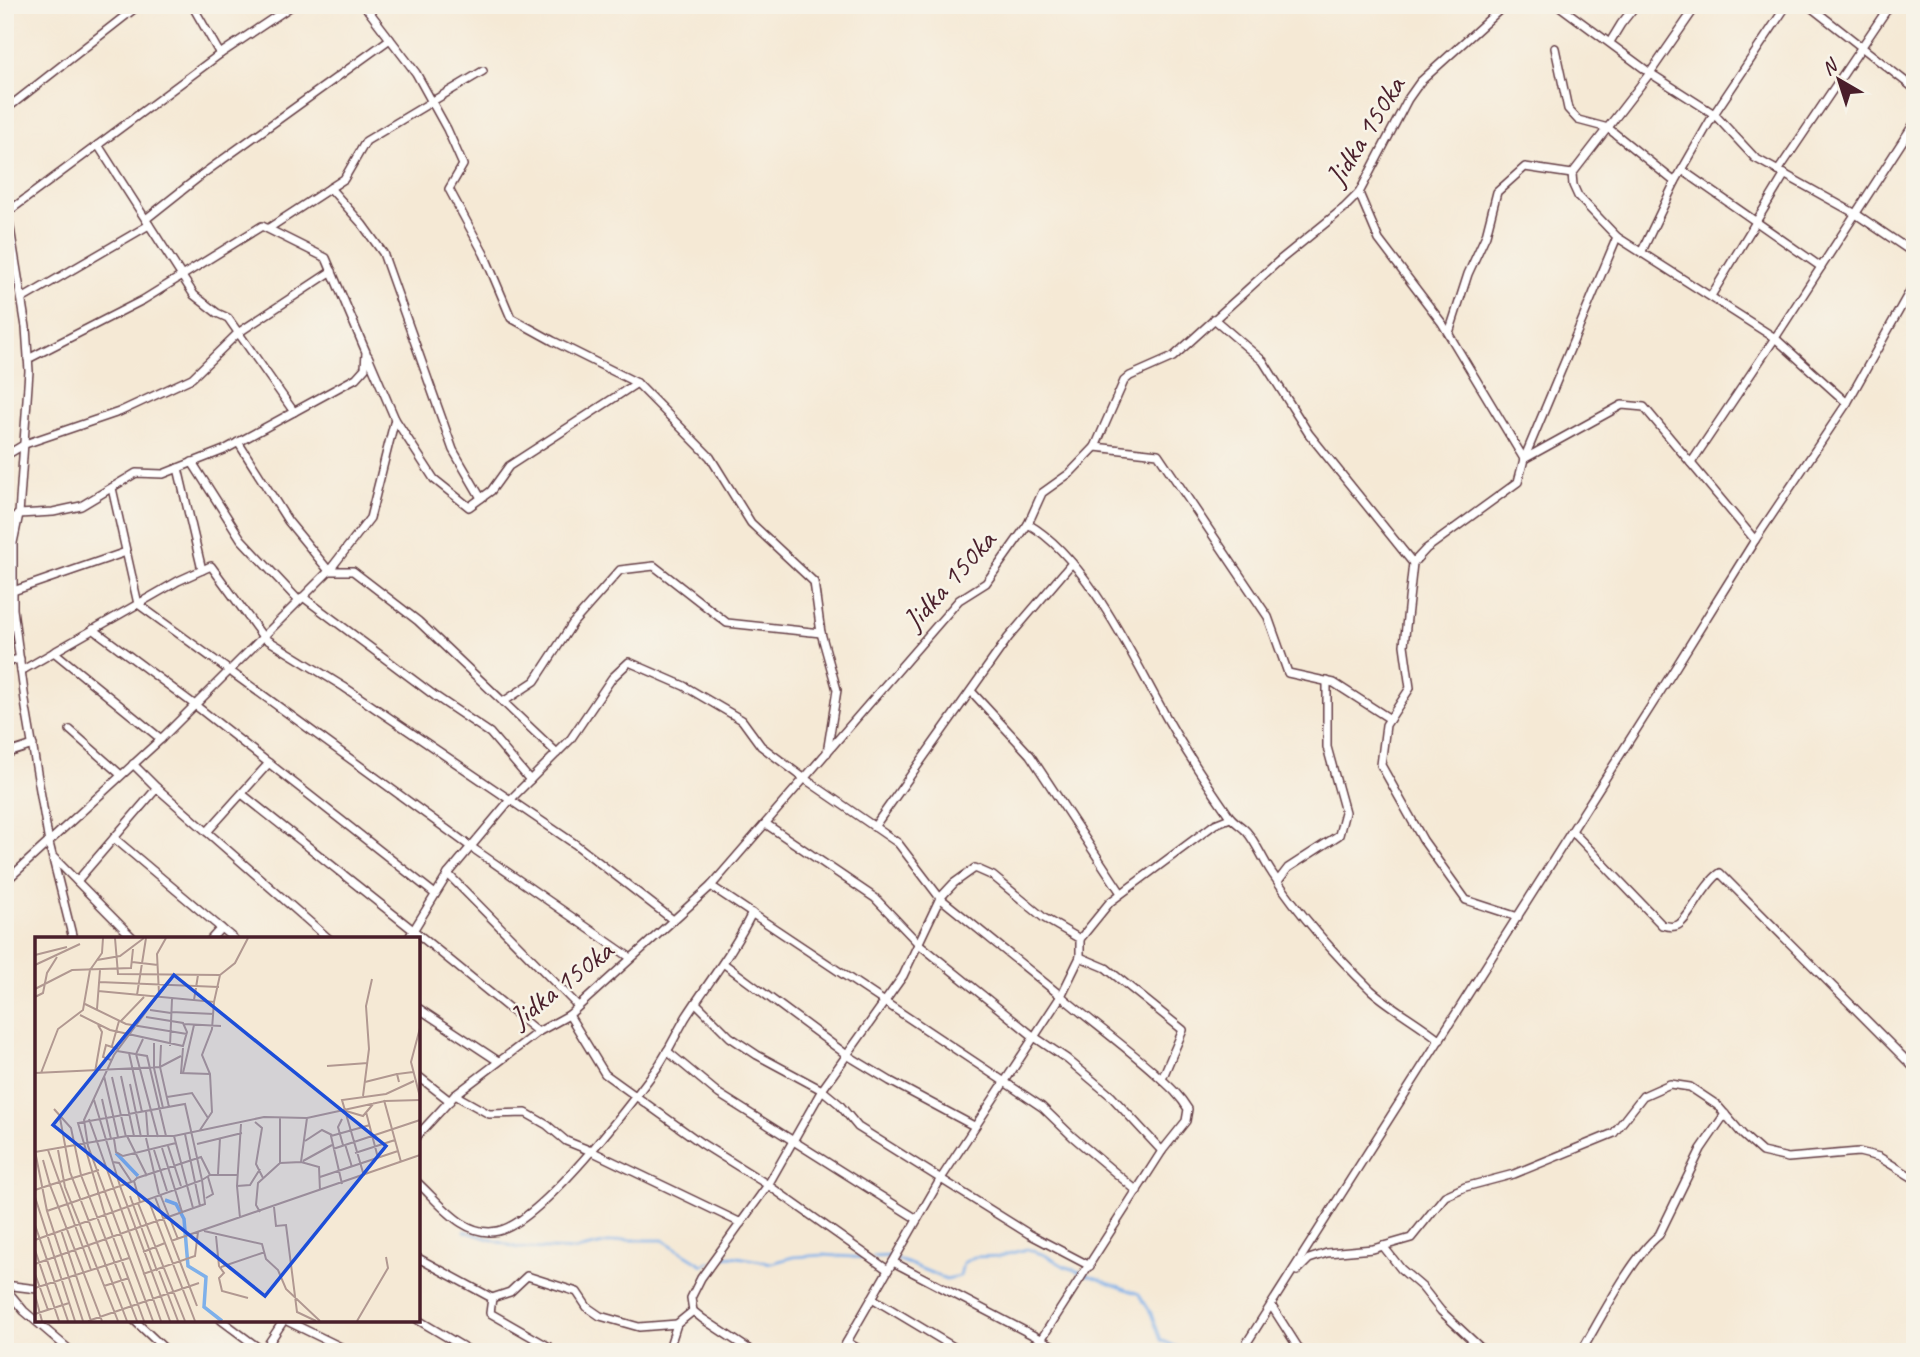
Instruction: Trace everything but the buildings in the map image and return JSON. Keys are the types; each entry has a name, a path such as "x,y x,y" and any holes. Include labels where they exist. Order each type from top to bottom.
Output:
{"street":[{"path":"5,110 139,5"},
{"path":"191,5 220,54"},
{"path":"7,213 220,54 293,5"},
{"path":"364,5 415,73 463,165 449,188 484,254 511,318 637,383 710,457 751,523 814,582 821,633 838,690 827,754"},
{"name":"Jidka 150ka","path":"420,1133 452,1098 498,1061 538,1032 569,1015 710,886 959,600 986,583 1028,524 1042,493 1070,473 1095,447 1124,381 1168,360 1359,193 1408,99 1420,82 1505,5"},
{"path":"1558,5 1650,73 1714,114 1746,149 1782,173 1856,214 1915,254"},
{"path":"1610,42 1620,23 1636,5"},
{"path":"1698,5 1573,174 1573,185 1578,196 1617,237 1775,338 1847,403"},
{"path":"1642,251 1675,182 1714,114 1787,5"},
{"path":"1808,5 1915,89"},
{"path":"1711,296 1782,173 1890,5"},
{"path":"22,299 148,222 204,173 390,39"},
{"path":"1555,48 1568,109 1578,120 1608,128 1675,182"},
{"path":"269,229 344,179 366,141 483,71"},
{"path":"1690,463 1775,338 1915,122"},
{"path":"98,145 194,295 228,318 294,411"},
{"path":"1449,334 1468,274 1486,235 1497,192 1525,167 1573,174"},
{"path":"1682,170 1821,267"},
{"path":"330,188 383,253 453,450 481,498"},
{"path":"1359,193 1379,240 1449,334 1524,459"},
{"path":"5,197 22,299 28,359 25,444 19,514 13,543 13,591 21,671 49,844 73,937"},
{"path":"28,359 143,300 262,226 326,258 395,419 434,479 469,507 491,491 509,466 637,383"},
{"path":"1518,917 1466,900 1423,840 1381,765 1386,725 1410,688 1404,645 1413,563 1426,549 1518,482 1524,459 1617,237"},
{"path":"5,456 25,444 119,412 192,378 238,332 332,271"},
{"path":"1241,1352 1755,540 1847,403 1915,282"},
{"path":"1214,318 1263,361 1309,434 1413,563"},
{"path":"5,523 19,514 53,512 81,506 136,473 163,474 238,442 356,378 365,368 366,352"},
{"path":"1524,459 1622,405 1644,407 1755,540"},
{"path":"5,882 161,739 328,571 370,518 395,419"},
{"path":"238,442 288,520 328,571"},
{"path":"1095,447 1157,454 1268,617 1288,673 1334,683 1390,719"},
{"path":"192,462 241,539 301,599 490,733 530,780"},
{"path":"178,468 202,570"},
{"path":"112,488 138,604 471,847 631,958"},
{"path":"1028,524 1044,534 1072,563 1145,675 1157,701 1230,818 1246,832 1278,881 1339,957 1374,992 1440,1040"},
{"path":"13,591 126,552"},
{"path":"874,827 1009,638 1072,563"},
{"path":"21,671 178,581 211,566 263,637 344,687 575,844 673,920"},
{"path":"503,702 535,681 573,622 620,569 654,566 727,623 821,633"},
{"path":"328,571 353,571 418,621 557,753"},
{"path":"93,629 195,705 435,894"},
{"path":"54,652 161,739"},
{"path":"5,662 20,659"},
{"path":"409,937 448,874 510,800 570,740 612,678 629,662 684,686 742,720 761,746 898,843 940,898 1097,1027 1136,1054 1182,1098 1188,1109 1186,1121 1162,1151 1033,1352"},
{"path":"1278,881 1288,868 1339,835 1345,812 1327,747 1327,681"},
{"path":"971,691 1030,755 1121,893"},
{"path":"70,730 121,775"},
{"path":"5,754 33,745"},
{"path":"207,832 269,763"},
{"path":"133,764 327,937"},
{"path":"77,881 157,788"},
{"path":"242,794 538,1032"},
{"path":"841,1352 940,1180 1061,996 1080,957 1080,939 1110,902 1121,893 1215,824 1230,818"},
{"path":"766,824 875,898 919,944 1033,1036 1067,1059 1111,1097 1162,1151"},
{"path":"1572,831 1662,925 1670,927 1680,924 1709,881 1720,873 1915,1069"},
{"path":"114,838 232,937"},
{"path":"53,857 132,937"},
{"path":"753,1352 694,1311 691,1298 701,1278 768,1185 822,1090 903,976 940,898 954,883 975,868 993,876 1044,918 1080,939"},
{"path":"448,874 578,1006"},
{"path":"710,886 1042,1107 1137,1191"},
{"path":"420,1185 449,1213 480,1231 497,1231 520,1222 617,1123 634,1096 658,1067 696,1003 737,945 752,913"},
{"path":"213,937 221,928"},
{"path":"1080,957 1106,968 1183,1030 1162,1079"},
{"path":"723,963 847,1055 890,1082 974,1126"},
{"path":"696,1003 730,1037 757,1055 822,1090 839,1104 858,1127 1028,1234 1090,1266"},
{"path":"420,1009 498,1061"},
{"path":"569,1015 605,1074 888,1270"},
{"path":"667,1051 719,1094 917,1219"},
{"path":"420,1077 452,1098 488,1114 526,1113 547,1125 566,1141 740,1223"},
{"path":"1288,1278 1310,1259 1327,1252 1383,1246 1411,1238 1445,1196 1465,1187 1514,1174 1614,1133 1643,1096 1670,1084 1690,1087 1717,1105 1762,1152 1788,1158 1859,1152 1879,1157 1915,1180"},
{"path":"1581,1352 1638,1258 1649,1242 1659,1235 1701,1149 1725,1114"},
{"path":"1383,1246 1441,1311 1485,1352"},
{"path":"420,1259 492,1298 510,1292 527,1276 577,1292 587,1307 600,1316 639,1327 677,1324 694,1311"},
{"path":"893,1262 1065,1352"},
{"path":"5,1286 35,1289"},
{"path":"5,1286 24,1311 35,1320"},
{"path":"492,1298 490,1313 558,1352"},
{"path":"872,1298 962,1352"},
{"path":"1271,1306 1301,1352"},
{"path":"420,1321 471,1352"},
{"path":"37,1322 72,1352"},
{"path":"136,1322 168,1352"},
{"path":"223,1322 264,1352 284,1322"},
{"path":"289,1322 351,1352"},
{"path":"668,1352 677,1324"},
{"path":"847,1342 864,1352"}],"waterway":[{"path":"464,1231 518,1248 576,1250 622,1240 663,1240 703,1265 711,1261"},
{"path":"873,1257 890,1256 946,1279 960,1276 963,1263 974,1257 1000,1256 1027,1249 1139,1294 1151,1313 1161,1340 1188,1352"},
{"path":"718,1258 732,1256 772,1263 793,1257 824,1255 867,1258"}]}
